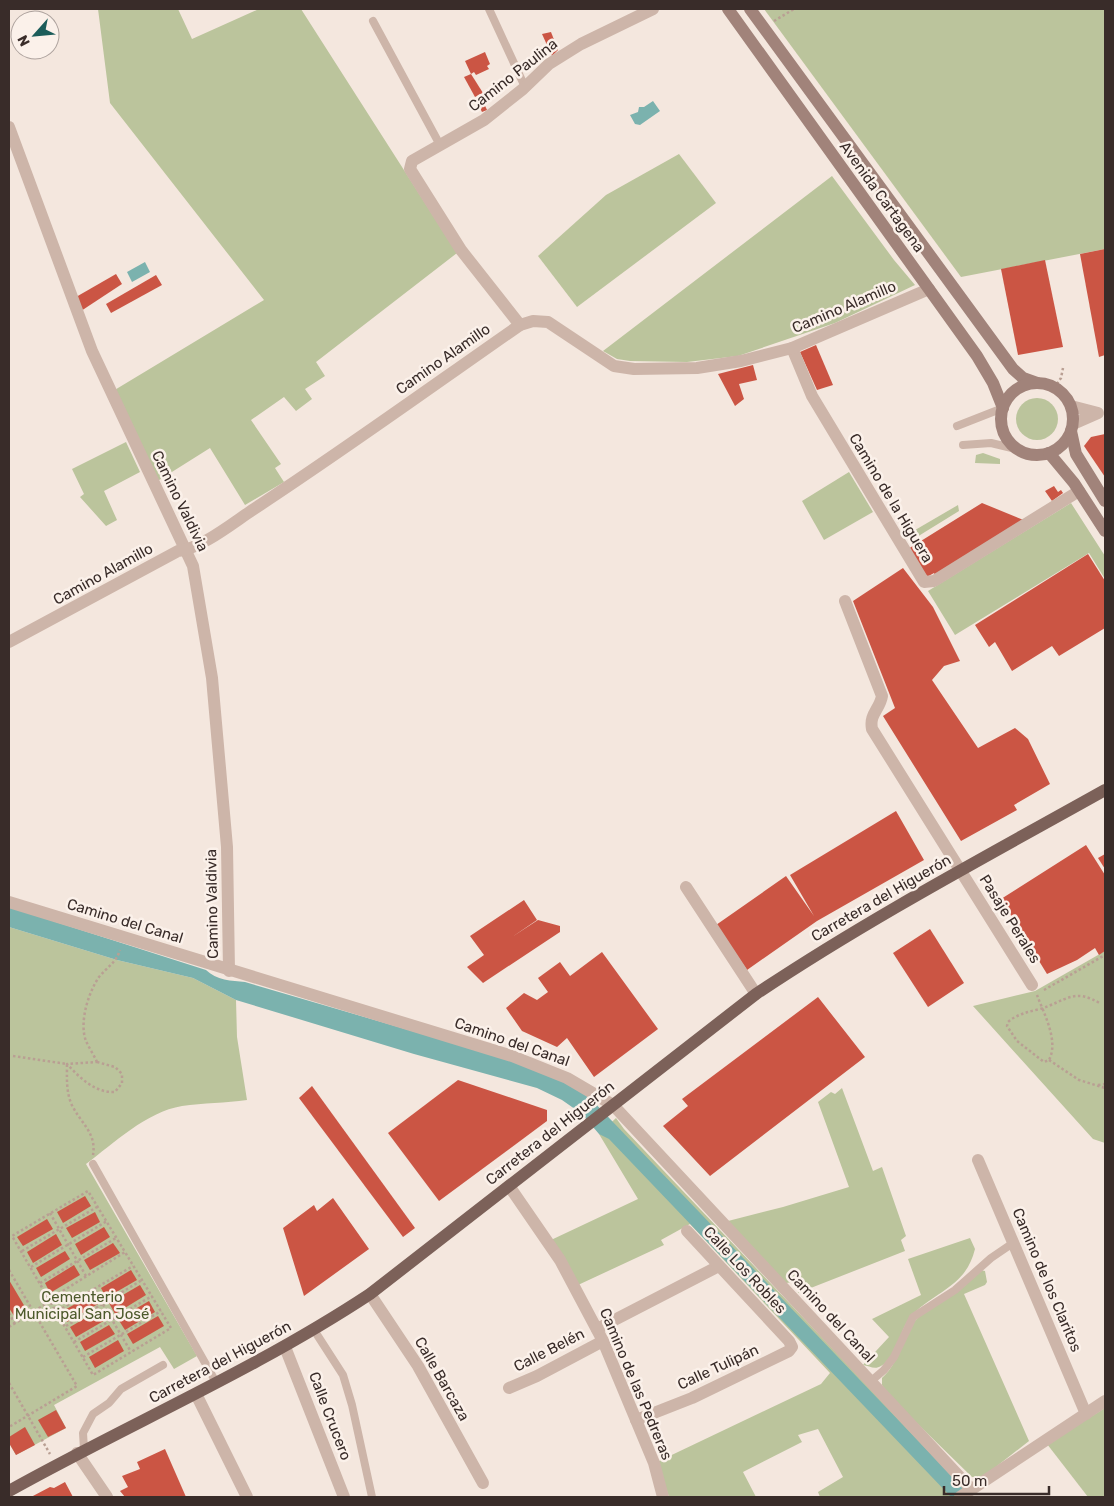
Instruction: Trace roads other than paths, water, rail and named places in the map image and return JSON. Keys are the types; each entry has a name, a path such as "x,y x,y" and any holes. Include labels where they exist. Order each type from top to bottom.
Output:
{"main road":[{"name":"Avenida Cartagena","path":"728,9 977,356 993,383 1002,408"},
{"name":"Avenida Cartagena","path":"750,9 1013,369 1024,378 1037,383"},
{"path":"1072,428 1062,445 1049,453 1038,456 1027,454 1016,449 1008,441 1003,431 1002,408 1016,390 1026,385 1037,383 1054,388 1062,393 1071,406 1076,454 1105,501"},
{"path":"1049,453 1079,491 1105,531"},
{"name":"Carretera del Higuerón","path":"9,1491 81,1451 217,1384 314,1330 370,1294 756,994 810,958 960,870 1105,790"}],"street":[{"name":"Camino Paulina","path":"520,325 461,250 410,170 412,161 484,120 525,87 549,64 582,44 653,9"},
{"name":"Camino Valdivia","path":"9,127 11,141 92,352 125,426 187,550 193,566 212,678 227,847 229,971"},
{"name":"Camino Alamillo","path":"9,642 178,551 187,550 312,471 520,325 533,322 548,322 614,366 634,369 698,368 741,362 792,348 929,289"},
{"name":"Camino de la Higuera","path":"792,348 812,396 924,582 934,581 1079,491"},
{"path":"1071,406 1102,413"},
{"path":"1072,428 1102,413"},
{"name":"Pasaje Perales","path":"845,600 882,696 881,702 872,716 872,729 1034,990"},
{"path":"686,887 756,994"},
{"name":"Camino del Canal","path":"9,902 229,971 512,1056 567,1078 613,1106 970,1488"},
{"name":"Camino de los Claritos","path":"978,1160 1086,1414"},
{"name":"Camino de las Pedreras","path":"509,1186 560,1260 603,1340 654,1463 663,1497"},
{"name":"Calle Los Robles","path":"687,1231 779,1331"},
{"path":"597,1329 719,1266"},
{"name":"Calle Barcaza","path":"370,1294 418,1366 482,1483"},
{"name":"Calle Tulipán","path":"636,1420 692,1398 789,1352 791,1344 779,1331"},
{"name":"Calle Belén","path":"509,1388 537,1376 603,1340"},
{"name":"Calle Crucero","path":"285,1347 344,1497"},
{"path":"196,1394 247,1497"},
{"path":"960,1497 970,1488 1105,1401"},
{"path":"81,1451 107,1497"}],"lane":[{"path":"489,9 525,87"},
{"path":"373,21 440,145"},
{"path":"957,426 1002,408"},
{"path":"963,445 991,443 1016,449"},
{"path":"93,1164 217,1384"},
{"path":"870,1382 884,1370 894,1357 913,1317 955,1290 991,1258 1014,1243"},
{"path":"314,1330 343,1375 352,1406 372,1497"},
{"path":"81,1451 83,1433 93,1414 109,1403 121,1388 163,1365"}],"water":[{"path":"653,101 660,111 640,125 635,124 630,115 638,112 639,107 644,107"},
{"path":"145,262 150,272 132,282 127,272"},
{"path":"9,907 206,970 219,978 245,982 494,1055 557,1077 590,1098 972,1497 951,1497 609,1139 599,1134 582,1114 562,1100 537,1088 414,1054 236,1000 193,978 117,960 9,927"}],"park label":[{"name":"Cementerio Municipal San José","path":"82,1306"}]}
